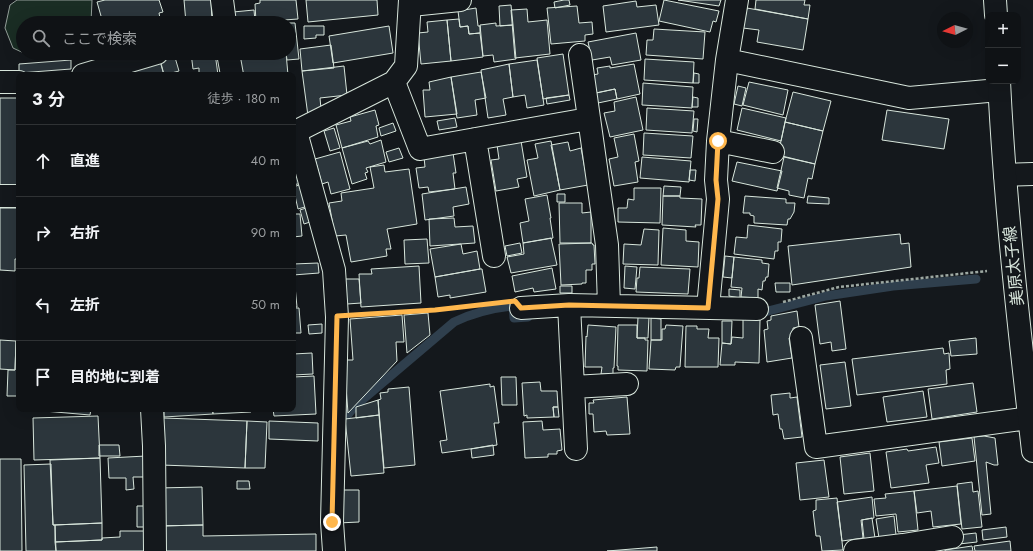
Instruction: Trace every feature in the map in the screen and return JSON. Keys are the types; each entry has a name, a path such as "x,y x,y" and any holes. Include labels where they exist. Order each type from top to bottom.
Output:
{"street":[{"path":"222,0 224,16"},
{"path":"296,132 394,82 406,66 411,2 460,0"},
{"path":"708,308 718,199 716,180 718,141 727,60 736,0"},
{"path":"995,0 996,12"},
{"path":"580,55 588,120 600,187 607,245 609,306"},
{"path":"93,72 133,60"},
{"path":"229,60 231,72"},
{"path":"727,60 909,98 999,86"},
{"path":"0,82 16,82"},
{"path":"394,82 420,149 588,120"},
{"name":"美原太子線","path":"999,86 1012,262 1033,451"},
{"path":"296,137 334,270 337,316 332,522 334,551"},
{"path":"474,139 494,256"},
{"path":"718,141 773,152"},
{"path":"1005,175 1033,174"},
{"path":"0,196 16,196"},
{"path":"569,305 576,449"},
{"path":"521,308 569,305 757,309"},
{"path":"801,338 816,447 1029,418"},
{"path":"573,388 627,384"},
{"path":"152,412 155,551"},
{"path":"855,551 903,548 952,537"}],"path":[{"path":"757,309 839,287 984,272 1012,262"},
{"path":"337,316 435,310 515,301 521,308"}],"green space":[{"path":"17,0 92,0 91,16 16,16 16,50 13,48 5,28 10,5"}],"building":[{"path":"105,0 159,0 163,12 159,13 160,16 101,16 97,2"},
{"path":"184,0 211,0 212,16 185,16"},
{"path":"260,0 296,0 298,19 296,19 296,16 256,16 255,4 260,3"},
{"path":"306,0 377,0 378,15 308,22"},
{"path":"569,0 570,5 555,8 554,2"},
{"path":"664,0 719,11 716,22 713,21 710,32 659,21"},
{"path":"678,0 721,0 719,6"},
{"path":"756,0 805,0 804,5 810,5 808,19 755,9"},
{"path":"636,1 637,7 656,5 659,25 606,32 603,6"},
{"path":"511,5 513,25 500,26 499,6"},
{"path":"577,6 579,23 592,22 593,34 585,35 585,41 551,44 547,8"},
{"path":"476,8 480,33 469,34 468,26 460,27 458,11"},
{"path":"747,8 808,19 803,50 757,42 759,30 743,28"},
{"path":"527,9 528,22 547,20 550,54 515,58 511,10"},
{"path":"254,10 255,16 233,16 233,12"},
{"path":"459,19 460,27 468,26 469,34 480,33 483,57 451,61 447,20"},
{"path":"447,20 451,61 421,64 418,33 428,32 427,22"},
{"path":"496,23 496,26 513,25 516,59 494,62 493,55 483,56 480,25"},
{"path":"304,26 324,26 324,35 316,35 316,38 304,39"},
{"path":"389,26 393,53 333,63 329,36"},
{"path":"654,29 705,32 703,59 646,55 647,40 653,40"},
{"path":"296,32 299,59 296,59"},
{"path":"636,33 641,60 612,65 610,57 592,60 588,42"},
{"path":"331,45 334,68 302,71 300,49"},
{"path":"563,54 569,95 543,99 537,58"},
{"path":"645,59 694,62 693,83 644,80"},
{"path":"71,60 71,69 19,72 19,64"},
{"path":"160,60 176,60 179,71 163,72"},
{"path":"160,60 163,72 114,72"},
{"path":"192,60 216,60 218,72 199,72 199,68 193,69"},
{"path":"240,60 287,60 288,72 241,72"},
{"path":"537,60 544,105 527,108 525,95 513,97 509,64"},
{"path":"509,64 513,97 503,99 506,115 488,118 481,70"},
{"path":"634,64 640,94 617,99 615,89 596,93 592,75 598,74 597,68 610,66 610,68"},
{"path":"344,66 347,95 320,98 321,109 308,116 302,71"},
{"path":"481,72 486,98 475,100 477,115 457,118 451,77"},
{"path":"694,73 699,74 699,83 693,83"},
{"path":"451,77 457,114 425,117 423,90 430,90 429,82"},
{"path":"749,82 788,90 783,115 743,105"},
{"path":"643,83 693,87 692,108 642,105"},
{"path":"738,86 746,88 742,106 734,104"},
{"path":"615,89 617,99 598,103 596,93"},
{"path":"793,92 831,101 823,131 785,122"},
{"path":"569,95 570,100 547,104 546,98"},
{"path":"636,97 643,130 610,137 604,113 615,111 614,102"},
{"path":"693,97 698,98 698,107 692,107"},
{"path":"0,98 16,98 16,190 0,190"},
{"path":"647,108 694,111 692,133 646,130"},
{"path":"742,108 786,118 781,141 737,130"},
{"path":"375,110 379,125 376,126 378,137 342,148 336,125 351,121 350,117"},
{"path":"887,110 949,119 944,149 882,140"},
{"path":"455,118 457,127 439,130 437,121"},
{"path":"694,119 698,119 697,132 693,131"},
{"path":"785,122 823,131 815,164 778,155"},
{"path":"393,123 396,131 381,136 379,128"},
{"path":"334,128 340,148 330,151 324,131"},
{"path":"644,133 693,136 691,158 643,155"},
{"path":"634,134 639,161 635,162 638,182 614,186 609,159 618,157 614,138"},
{"path":"381,140 386,162 366,168 368,172 365,173 367,179 352,184 342,148 368,141 370,144"},
{"path":"521,141 527,177 517,179 519,187 496,191 491,160 499,159 497,145"},
{"path":"551,141 560,190 534,196 527,160 538,158 535,144"},
{"path":"568,142 570,151 581,148 588,185 560,190 551,145"},
{"path":"399,148 403,158 389,162 386,152"},
{"path":"340,152 350,189 331,194 328,182 322,184 315,159"},
{"path":"453,153 456,173 453,173 455,189 429,192 428,187 419,188 416,168 425,167 424,157"},
{"path":"642,157 691,161 689,182 640,178"},
{"path":"784,157 815,164 812,179 808,178 804,198 789,195 789,191 777,188"},
{"path":"737,162 782,171 777,191 732,181"},
{"path":"296,164 297,164 302,183 296,184"},
{"path":"384,165 385,172 409,169 417,224 387,229 391,249 386,249 387,256 351,262 346,235 335,236 329,203 342,201 341,193 374,188 370,167"},
{"path":"690,170 696,170 695,181 689,180"},
{"path":"302,184 308,206 298,209 296,200 296,186"},
{"path":"664,186 681,187 680,196 663,196"},
{"path":"466,187 469,204 453,207 454,216 425,220 422,194"},
{"path":"634,188 661,188 660,223 618,222 618,208 627,208 628,199 634,200"},
{"path":"557,194 565,194 565,202 557,202"},
{"path":"547,195 553,238 523,243 520,223 529,221 525,199"},
{"path":"663,196 680,196 680,198 702,199 701,225 695,225 696,227 662,225"},
{"path":"745,196 786,199 786,203 795,203 794,212 790,219 788,219 787,225 754,223 754,216 750,215 750,213 743,213"},
{"path":"808,196 829,198 829,204 807,203"},
{"path":"559,203 582,203 582,213 591,212 591,243 560,243"},
{"path":"309,207 313,221 304,224 300,210"},
{"path":"0,208 16,208 15,271 0,270"},
{"path":"296,214 300,214 302,236 296,237"},
{"path":"454,218 455,227 473,226 475,243 430,246 429,219"},
{"path":"748,225 782,229 781,242 778,242 778,251 775,251 774,259 734,254 736,237 747,238"},
{"path":"663,228 686,230 686,241 699,242 698,267 661,265"},
{"path":"644,229 659,230 658,265 623,264 624,244 641,245"},
{"path":"900,234 901,244 909,243 911,267 792,285 788,246"},
{"path":"551,238 557,265 511,273 507,257 524,254 523,243"},
{"path":"427,239 429,263 405,264 404,240"},
{"path":"520,243 522,253 507,256 505,246"},
{"path":"592,243 594,245 595,264 592,264 592,270 586,270 586,283 561,285 559,244"},
{"path":"461,244 463,254 477,251 480,269 435,277 430,249"},
{"path":"725,256 734,257 732,278 723,277"},
{"path":"734,257 762,260 762,263 769,264 768,277 766,277 765,281 763,281 762,290 758,289 758,298 741,297 742,288 731,287"},
{"path":"318,263 319,273 296,275 296,264"},
{"path":"419,266 421,303 361,307 359,274 372,274 371,269"},
{"path":"625,266 637,267 635,289 624,288"},
{"path":"640,267 690,269 688,294 636,292 637,278 639,278"},
{"path":"552,268 556,289 534,292 533,288 515,292 512,276"},
{"path":"482,269 486,292 450,298 450,295 438,297 435,277"},
{"path":"345,279 359,279 361,303 347,304"},
{"path":"775,283 790,283 790,292 776,292"},
{"path":"560,286 572,286 572,293 560,293"},
{"path":"729,289 740,290 740,298 729,296"},
{"path":"840,301 846,349 832,351 831,342 820,344 815,305"},
{"path":"296,308 299,308 301,333 296,333"},
{"path":"797,311 799,327 793,328 793,337 789,338 792,358 767,362 764,330 768,329 767,321 771,320 771,316"},
{"path":"428,313 430,335 407,353 404,315"},
{"path":"402,315 404,342 396,342 397,361 348,413 344,360 353,360 350,319"},
{"path":"638,317 649,317 648,338 637,338"},
{"path":"651,318 661,319 661,340 651,340"},
{"path":"743,319 760,320 759,363 735,362 735,365 720,365 722,343 731,344 732,337 743,338"},
{"path":"722,321 732,321 731,344 722,343"},
{"path":"322,324 322,333 309,334 308,325"},
{"path":"588,325 616,327 613,374 601,374 602,367 585,367 586,336 587,337"},
{"path":"618,325 637,325 637,338 645,338 645,340 648,340 647,371 618,370"},
{"path":"666,325 683,326 680,367 676,367 675,370 649,369 651,340 662,340 662,329 665,329"},
{"path":"686,326 697,326 697,329 709,329 708,338 719,338 718,367 685,367"},
{"path":"976,338 977,354 951,356 949,341"},
{"path":"0,340 16,341 15,370 0,369"},
{"path":"16,341 16,396 7,396 8,370 15,370"},
{"path":"943,348 944,354 949,353 950,369 946,370 947,384 857,395 852,359"},
{"path":"312,353 313,374 296,375 296,354"},
{"path":"845,362 851,406 826,409 820,365"},
{"path":"314,376 316,414 274,416 273,412 296,412 296,377"},
{"path":"501,377 516,377 517,405 502,405"},
{"path":"540,382 541,391 557,391 558,407 553,407 554,417 527,418 527,415 524,416 522,383"},
{"path":"973,383 977,412 932,419 928,389"},
{"path":"490,384 490,387 494,386 499,423 494,423 497,445 442,453 440,441 447,440 440,391"},
{"path":"409,387 415,465 384,468 378,400 381,399 380,393 388,392 388,389"},
{"path":"923,391 927,417 887,422 883,397"},
{"path":"790,393 790,398 797,397 802,437 784,439 782,429 780,429 778,414 773,415 771,395"},
{"path":"627,397 630,434 607,435 606,431 594,432 593,414 589,414 589,403 594,403 593,400"},
{"path":"378,400 379,415 356,418 356,407"},
{"path":"553,407 558,407 559,417 554,417"},
{"path":"56,412 90,412 90,415"},
{"path":"164,412 213,412 213,414 164,417"},
{"path":"213,412 251,412 213,414"},
{"path":"379,415 384,473 351,476 345,419"},
{"path":"98,416 100,458 34,460 33,418"},
{"path":"163,418 247,421 245,468 161,465"},
{"path":"247,421 267,422 265,468 245,468"},
{"path":"269,421 318,423 318,441 269,439"},
{"path":"542,421 543,430 560,429 562,450 557,451 557,454 548,454 548,457 525,458 523,422"},
{"path":"984,436 995,438 998,465 986,462 991,514 982,515 974,437"},
{"path":"972,438 975,461 942,466 939,442"},
{"path":"99,445 119,445 120,456 99,456"},
{"path":"493,445 494,455 472,458 471,449"},
{"path":"936,447 939,463 926,465 929,483 891,488 886,452"},
{"path":"870,453 874,491 844,494 840,457"},
{"path":"146,456 147,477 133,477 134,489 126,490 126,478 109,478 108,458"},
{"path":"100,458 102,523 53,525 50,460"},
{"path":"0,459 21,459 22,551 0,551"},
{"path":"824,460 829,497 800,500 796,463"},
{"path":"51,464 53,525 55,525 56,551 26,551 24,465"},
{"path":"237,481 249,481 250,489 237,489"},
{"path":"972,482 973,492 978,491 982,527 962,529 957,484"},
{"path":"957,486 961,524 933,527 931,511 917,513 914,491"},
{"path":"202,487 203,525 159,526 158,488"},
{"path":"338,490 359,490 359,522 338,523"},
{"path":"914,491 918,530 898,532 896,514 876,516 874,499 886,498 885,494"},
{"path":"872,497 874,518 861,520 863,538 842,541 837,502"},
{"path":"837,498 843,550 822,551 820,536 816,536 813,511 816,510 816,500"},
{"path":"137,506 145,506 146,527 137,527"},
{"path":"894,516 896,535 879,538 876,519"},
{"path":"872,518 875,538 864,539 862,520"},
{"path":"102,523 102,540 55,542 55,525"},
{"path":"203,525 203,536 316,534 316,551 159,551 159,526"},
{"path":"1006,527 1007,537 983,540 982,530"},
{"path":"120,531 144,531 147,551 56,551 55,542 102,540 102,538 120,537"},
{"path":"976,533 977,542 959,544 958,535"},
{"path":"1010,541 1011,551 975,551 974,546"},
{"path":"972,546 973,551 945,551 945,550"},
{"path":"657,547 657,551 607,551"}],"waterway":[{"path":"757,314 826,296 893,286 976,279"},
{"path":"346,417 355,406 454,322 483,311 513,306 514,318 528,317"}],"route":[{"path":"332,522 337,316 435,310 515,301 521,308 569,305 708,308 718,199 716,180 718,141"}]}
